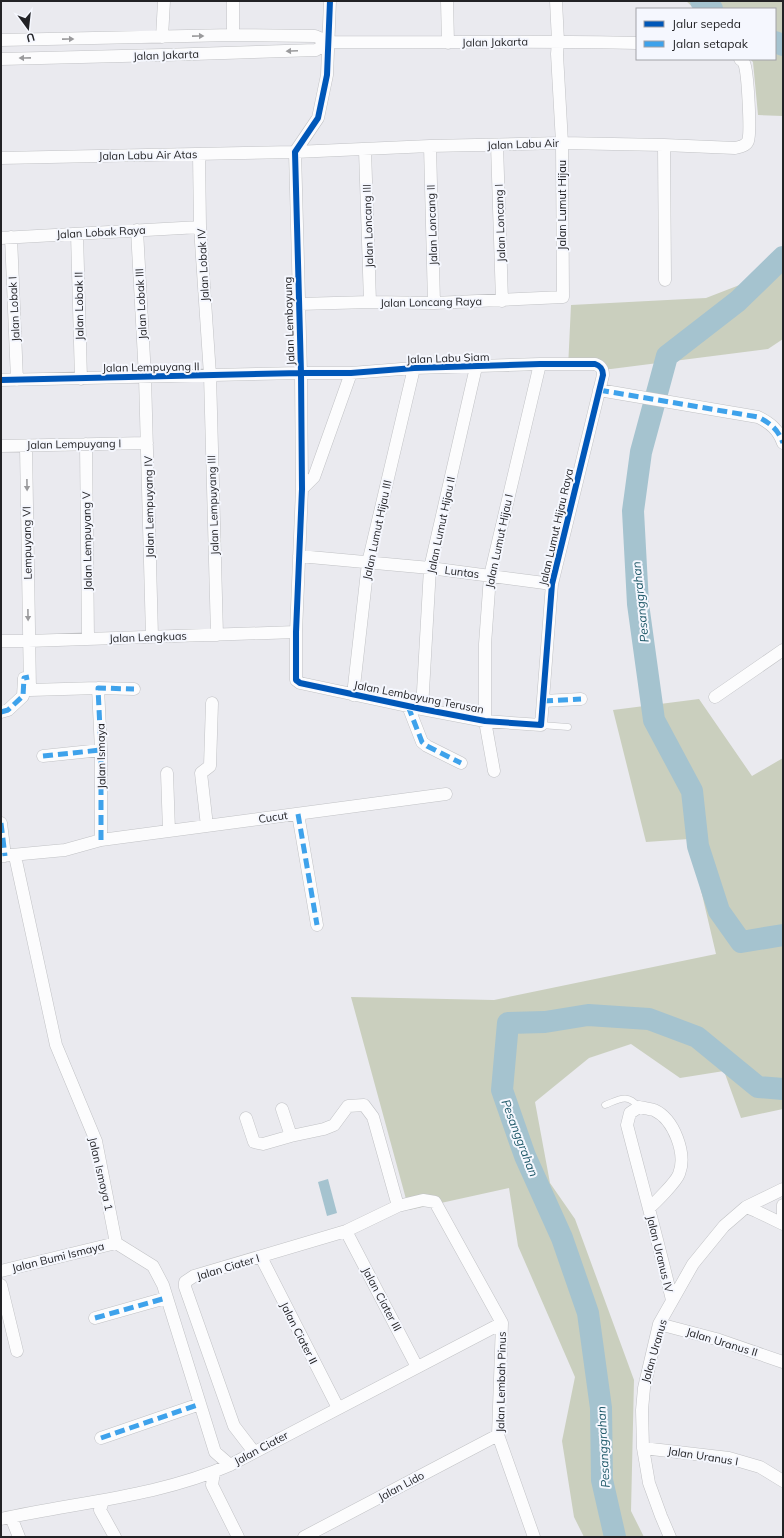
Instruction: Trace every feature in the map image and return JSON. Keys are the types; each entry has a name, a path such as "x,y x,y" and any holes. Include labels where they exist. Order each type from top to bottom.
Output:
{"street":[{"path":"162,37 164,1"},
{"path":"233,1 233,35"},
{"path":"295,152 318,118 327,75 330,1"},
{"path":"447,1 448,43"},
{"name":"Jalan Lumut Hijau","path":"556,1 558,41 557,54 562,143 563,297"},
{"name":"Jalan Jakarta","path":"1,40 233,35 315,36 329,42 448,43 558,41 636,43"},
{"name":"Jalan Jakarta","path":"1,59 316,50 329,42"},
{"name":"Jalan Labu Air","path":"295,152 430,146 497,146 562,143 735,148 744,146 748,141 749,130 746,74 744,62 741,60"},
{"path":"664,145 665,280"},
{"name":"Jalan Loncang II","path":"430,146 434,303"},
{"name":"Jalan Loncang I","path":"497,146 502,300"},
{"name":"Jalan Loncang III","path":"365,150 370,302"},
{"name":"Jalan Labu Air Atas","path":"1,158 295,152"},
{"name":"Jalan Lembayung","path":"295,152 301,373 302,489 296,632 296,680"},
{"name":"Jalan Lobak IV","path":"199,154 200,227 210,375"},
{"name":"Jalan Lobak Raya","path":"6,238 200,227"},
{"name":"Jalan Lobak III","path":"136,230 145,377"},
{"name":"Jalan Lobak II","path":"77,234 81,379"},
{"name":"Jalan Lobak I","path":"6,238 17,380"},
{"name":"Jalan Loncang Raya","path":"298,304 370,302 434,303 563,297"},
{"name":"Jalan Labu Siam","path":"301,373 351,373 414,368 540,364 595,364"},
{"name":"Jalan Lumut Hijau I","path":"494,771 485,721 485,644 490,576 540,364"},
{"name":"Jalan Lumut Hijau Raya","path":"541,725 552,584 603,372 601,367 595,364"},
{"name":"Jalan Lumut Hijau II","path":"422,709 430,568 476,367"},
{"name":"Jalan Lumut Hijau III","path":"353,695 368,563 414,368"},
{"name":"Jalan Lempuyang II","path":"1,380 301,373"},
{"path":"302,489 314,477 351,373"},
{"name":"Jalan Lempuyang III","path":"210,375 217,635"},
{"name":"Jalan Lempuyang IV","path":"145,377 152,636"},
{"path":"599,390 758,417 776,429 783,443"},
{"name":"Jalan Lempuyang I","path":"1,446 147,443"},
{"name":"Jalan Lempuyang V","path":"86,444 88,639"},
{"name":"Lempuyang VI","path":"26,446 28,641"},
{"name":"Luntas","path":"299,556 430,568 552,584"},
{"name":"Jalan Lengkuas","path":"1,641 296,632"},
{"path":"28,641 30,690 98,688 134,690"},
{"path":"715,697 783,650"},
{"path":"1,712 8,710 23,696 24,678 29,677"},
{"name":"Jalan Lembayung Terusan","path":"296,680 300,683 353,695 485,721 541,725"},
{"name":"Jalan Ismaya","path":"98,688 101,750 101,840"},
{"path":"543,701 581,699"},
{"path":"208,826 201,772 210,766 212,703"},
{"path":"408,706 422,742 461,763"},
{"path":"43,756 101,750"},
{"path":"168,773 169,831"},
{"name":"Cucut","path":"101,840 446,794"},
{"path":"298,814 317,925"},
{"name":"Jalan Ismaya 1","path":"1,823 7,856 56,1046 96,1141 116,1243"},
{"path":"7,856 65,850 101,840"},
{"path":"246,1118 254,1142 263,1144 324,1129 334,1125 348,1106 364,1105 373,1117 398,1206"},
{"path":"639,1107 654,1111 668,1122 681,1146 682,1161 679,1175 648,1208"},
{"name":"Jalan Uranus IV","path":"639,1107 630,1113 627,1125 672,1300"},
{"path":"282,1109 291,1136"},
{"name":"Jalan Uranus","path":"670,1537 649,1483 643,1448 642,1410 644,1388 659,1324 693,1264 724,1226 746,1207 783,1189"},
{"name":"Jalan Ciater I","path":"254,1452 234,1426 185,1287 185,1282 194,1276 346,1231 398,1206 423,1200"},
{"name":"Jalan Lembah Pinus","path":"423,1200 435,1202 502,1322 498,1435 529,1535"},
{"path":"746,1207 756,1210 783,1224 783,1205"},
{"name":"Jalan Ciater III","path":"346,1231 417,1367"},
{"path":"116,1243 152,1266 163,1285 215,1452 230,1465"},
{"name":"Jalan Bumi Ismaya","path":"1,1271 116,1243"},
{"name":"Jalan Ciater II","path":"261,1257 338,1408"},
{"path":"1,1285 17,1351"},
{"path":"95,1318 166,1298"},
{"name":"Jalan Ciater","path":"6,1518 156,1490 214,1472 502,1322"},
{"name":"Jalan Uranus II","path":"659,1324 716,1339 783,1362"},
{"path":"101,1438 200,1404"},
{"name":"Jalan Lido","path":"304,1537 498,1435"},
{"name":"Jalan Uranus I","path":"643,1448 729,1458 760,1467 783,1481"},
{"path":"214,1472 212,1485 238,1537"},
{"path":"102,1501 100,1510 115,1537"},
{"path":"6,1518 19,1537"}],"lane":[{"path":"541,725 568,727"},
{"path":"605,1105 624,1098 632,1099 639,1107"}],"green space":[{"path":"686,1 783,1 783,116 758,115 753,62 751,60 776,60 776,8 694,8"},
{"path":"783,267 783,339 768,349 611,369 568,368 571,305 706,298"},
{"path":"699,699 752,776 783,758 783,1109 741,1118 724,1071 680,1078 631,1044 589,1058 535,1102 550,1183 575,1219 634,1380 631,1511 644,1537 584,1537 574,1517 562,1441 575,1377 518,1246 509,1188 409,1210 351,997 494,1000 716,954 689,839 646,842 613,710"}],"water":[{"path":"328,1179 337,1213 327,1216 318,1182"}],"waterway":[{"name":"Pesanggrahan","path":"701,1 711,8"},
{"name":"Pesanggrahan","path":"776,42 783,45"},
{"name":"Pesanggrahan","path":"783,257 738,301 667,356 641,452 633,511 638,604 654,720 692,791 698,846 719,911 741,942 783,935"},
{"name":"Pesanggrahan","path":"615,1537 602,1480 601,1408 588,1313 562,1238 525,1156 502,1090 508,1023 545,1022 588,1015 649,1019 697,1037 758,1087 783,1089"}],"marked path":[{"path":"599,390 758,417 773,427 779,434 783,443"},
{"path":"1,712 8,710 23,696 24,678 29,677"},
{"path":"101,840 101,750 98,688 134,689"},
{"path":"543,701 581,699"},
{"path":"408,706 422,742 461,763"},
{"path":"43,756 101,750"},
{"path":"298,814 317,925"},
{"path":"1,823 5,856"},
{"path":"95,1318 166,1298"},
{"path":"101,1438 200,1404"}],"cycle path":[{"path":"1,380 301,373 351,373 414,368 540,364 595,364 599,366 602,369 603,375 552,584 541,725 485,721 300,683 296,680 296,632 302,489 301,373 295,152 318,118 327,75 330,1"}]}
